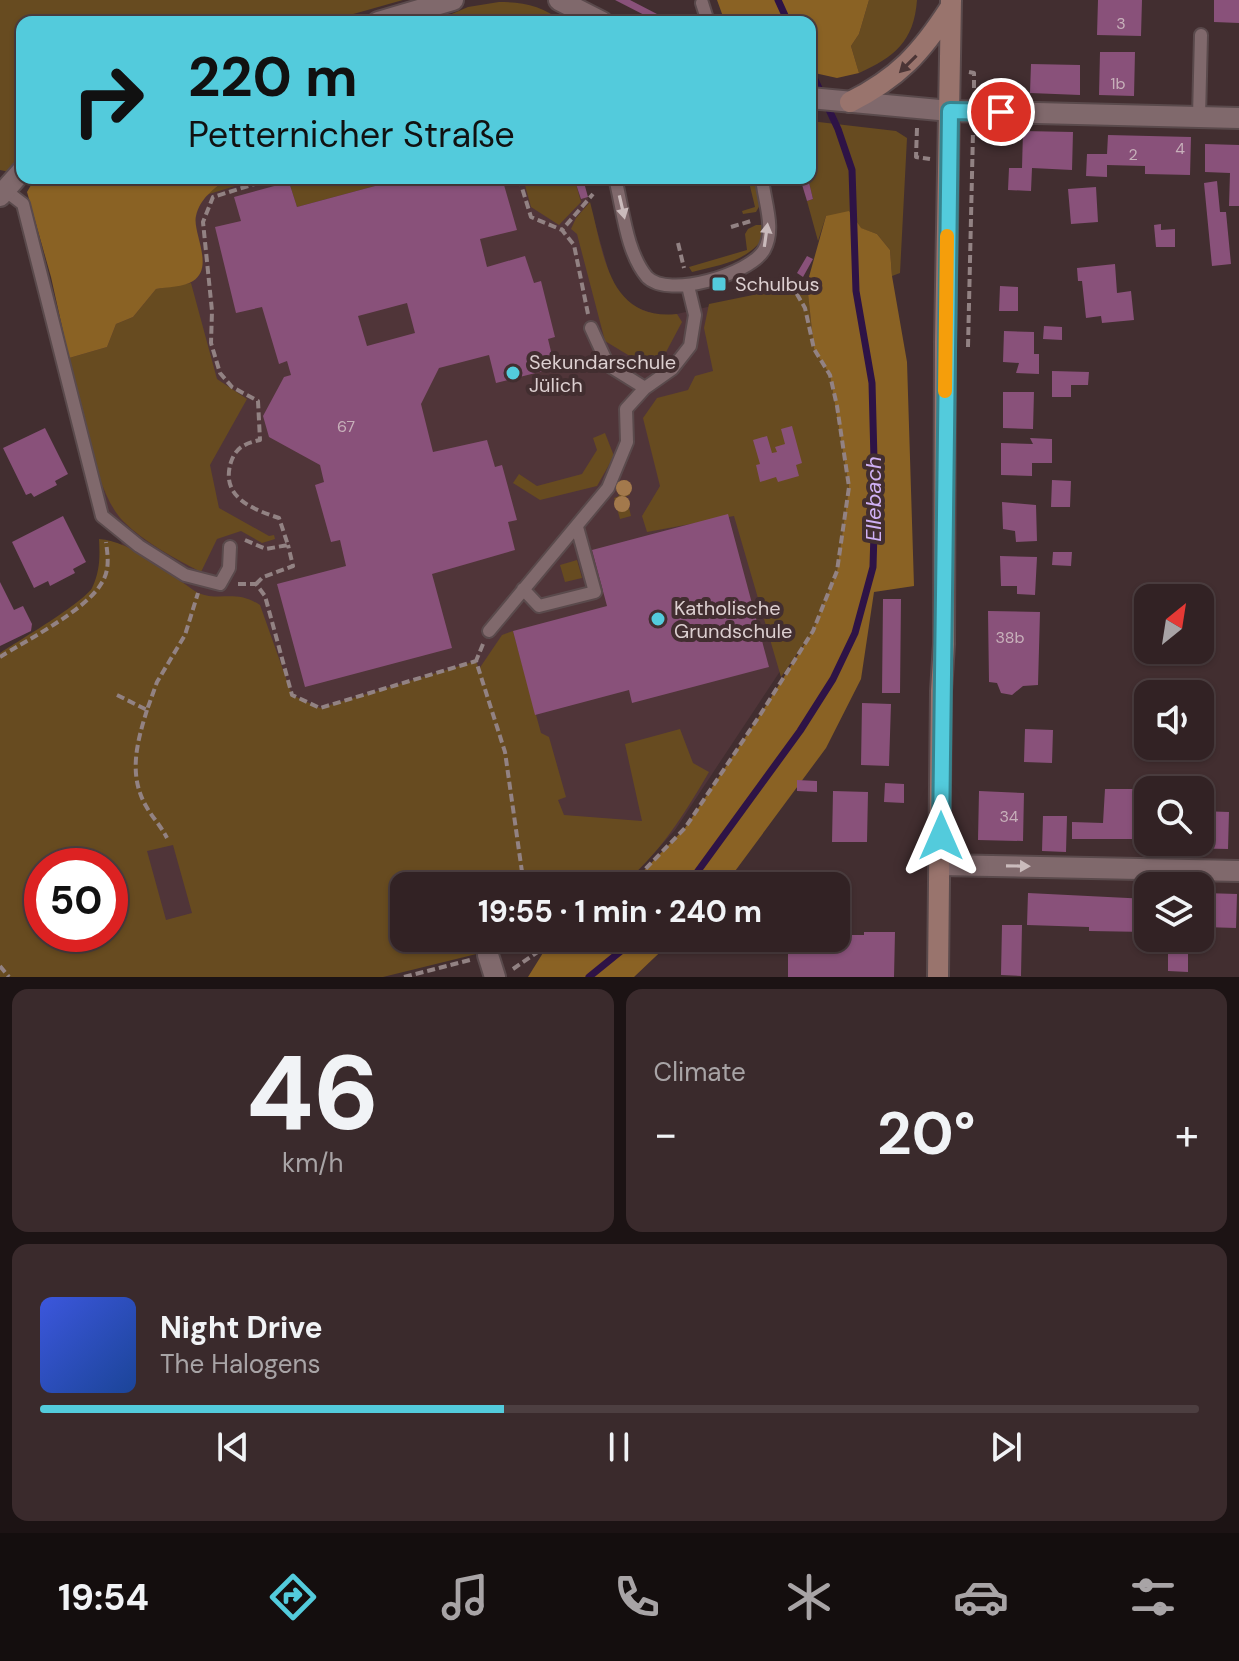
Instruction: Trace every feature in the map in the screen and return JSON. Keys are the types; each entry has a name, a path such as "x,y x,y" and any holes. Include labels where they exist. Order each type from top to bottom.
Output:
{"main road":[{"path":"844,101 898,74 921,51 951,4"},
{"path":"938,977 951,4"}],"street":[{"path":"398,16 453,0"},
{"path":"559,0 592,11"},
{"path":"816,99 950,111 1239,118"},
{"path":"3,194 16,178"},
{"path":"940,865 1239,871"},
{"path":"488,955 504,973"}],"lane":[{"path":"702,3 706,16"},
{"path":"1199,117 1201,35"},
{"path":"617,184 637,261 649,279 663,285 688,286 745,267 763,252 770,235 763,184"},
{"path":"3,194 23,204 102,516 139,546 185,575 220,584 229,568 230,547"},
{"path":"489,631 608,488 627,442 626,409 645,388 672,369 690,346 695,315 688,286"},
{"path":"591,328 608,365 645,388"},
{"path":"523,589 539,606 595,592 577,527"}],"path":[{"path":"167,838 147,808 136,783 135,760 157,682 185,635 198,592 220,584 256,584 263,577 293,566 279,518 242,501 231,489 228,473 234,454 247,442 260,440 258,401 232,387 220,373 211,343 212,311 203,222 213,197 255,184"},
{"path":"521,184 531,217 562,230 574,245 591,328"},
{"path":"562,230 593,194"},
{"path":"731,227 768,217"},
{"path":"678,243 688,286"},
{"path":"643,872 685,828 760,715 813,631 837,571 849,487 837,406 830,375 814,349 805,308 787,277"},
{"path":"0,657 88,601 102,583 109,563 102,516"},
{"path":"230,547 240,537 266,549 288,545"},
{"path":"256,584 265,596 292,695 320,708 476,661"},
{"path":"489,631 476,661 505,752 522,872"},
{"path":"117,695 147,710"},
{"path":"404,977 502,952"},
{"path":"504,973 536,952"},
{"path":"0,966 9,977"}],"shaded area":[{"path":"0,0 403,0 346,16 16,16 16,171 0,170"},
{"path":"717,0 869,0 859,34 851,46 859,73 837,78 816,73 816,16 723,16"},
{"path":"869,0 917,0 912,27 900,46 882,61 859,73 851,46 859,34"},
{"path":"499,2 516,3 533,6 554,16 447,16 468,7"},
{"path":"816,122 896,131 907,138 900,273 892,276 890,250 877,234 826,216 818,241 807,201 813,199 809,184 816,184"},
{"path":"32,184 220,184 204,199 196,216 203,258 199,275 185,284 156,289 133,317 116,324 107,347 69,358 51,277 27,192"},
{"path":"41,184 584,184 613,286 632,306 660,316 677,314 807,284 840,462 802,638 675,830 637,872 390,872 390,939 16,958 0,892 0,678 57,651 125,552 100,491 69,358"},
{"path":"220,184 242,184 206,195"},
{"path":"290,184 374,184 375,186 297,207"},
{"path":"525,184 576,184 581,202 559,225 531,207"},
{"path":"749,184 756,184 761,203 756,212 743,214 742,211 755,207"},
{"path":"590,202 605,262 623,295 636,307 654,313 677,314 682,322 665,354 638,361 605,341 577,234 571,229"},
{"path":"849,211 861,228 877,234 890,250 907,362 914,586 874,592 861,679 826,748 734,872 643,872 685,828 760,715 813,631 837,571 849,487 830,375 814,349 807,284 826,216"},
{"path":"756,225 762,225 764,237 749,252 732,261 692,272 689,267 747,250 745,234"},
{"path":"191,283 217,379 247,399 210,465 219,508 269,536 274,535 275,539 262,543 241,531 217,539 201,572 141,536 123,521 113,507 96,468 69,358 107,347 116,324 133,317 156,289"},
{"path":"807,284 814,349 830,375 849,487 837,571 813,631 781,677 734,516 647,532 642,516 660,486 643,418 657,398 688,390 695,376 713,371 704,328 709,304"},
{"path":"605,433 614,456 597,486 540,500 513,483 519,474 537,486 582,474 597,450 593,438"},
{"path":"627,480 630,495 626,496 631,516 620,519 614,498 619,496 615,483"},
{"path":"99,539 112,541 150,560 198,593 243,598 260,605 292,695 320,708 476,661 479,669 502,635 513,631 541,733 549,737 566,797 558,800 564,815 642,821 625,744 680,729 693,763 709,772 670,834 636,872 390,872 390,952 484,952 383,977 0,977 0,653 86,594 92,588 99,564","holes":["173,845 192,913 166,920 147,851"]},
{"path":"577,560 582,578 565,582 560,565"},
{"path":"544,952 660,952 634,977 528,977"}],"building":[{"path":"615,0 630,0 657,14 646,16"},
{"path":"1098,0 1142,0 1141,36 1097,35"},
{"path":"1214,0 1239,0 1239,23 1214,22"},
{"path":"1100,52 1135,52 1134,96 1099,95"},
{"path":"1031,64 1080,65 1080,95 1030,93"},
{"path":"1023,131 1073,132 1072,170 1032,168 1031,191 1008,190 1009,168 1022,168"},
{"path":"1108,135 1191,137 1190,175 1145,174 1145,166 1107,165 1107,177 1086,176 1087,154 1107,154"},
{"path":"1205,144 1239,145 1239,206 1229,206 1230,173 1205,172"},
{"path":"1217,181 1220,212 1226,212 1231,264 1212,266 1204,183"},
{"path":"282,184 290,184 297,207 374,184 504,184 517,230 480,239 487,267 525,256 534,283 541,281 555,337 548,339 555,368 496,383 489,355 439,368 421,404 433,452 487,440 495,467 502,465 517,520 508,522 515,550 432,574 452,648 305,687 277,584 346,566 340,540 331,542 315,485 324,482 320,465 269,437 263,416 284,377 291,375 287,361 279,364 262,307 236,313 215,227 241,221 234,197","holes":["407,303 415,333 367,346 358,316"]},
{"path":"576,184 584,184 588,197 581,199"},
{"path":"802,184 809,184 813,199 807,201"},
{"path":"1096,187 1098,222 1071,224 1068,189"},
{"path":"1161,224 1161,230 1175,229 1175,247 1156,247 1154,225"},
{"path":"807,256 813,259 803,277 797,273"},
{"path":"1115,264 1117,293 1131,291 1134,320 1102,323 1101,316 1086,318 1082,281 1078,281 1077,268"},
{"path":"1000,286 1018,287 1018,311 999,311"},
{"path":"1044,326 1062,327 1062,340 1043,339"},
{"path":"1004,331 1034,332 1034,354 1039,354 1039,374 1016,373 1019,363 1003,362"},
{"path":"1052,371 1089,372 1088,385 1071,385 1071,397 1052,397"},
{"path":"1003,392 1034,392 1033,429 1003,428"},
{"path":"792,426 802,463 796,465 799,476 778,482 776,477 760,482 756,465 760,464 753,440 767,436 772,453 777,452 775,447 785,444 781,429"},
{"path":"45,428 68,474 55,481 57,485 34,497 31,493 26,495 3,448"},
{"path":"1030,438 1052,439 1052,463 1032,463 1032,476 1001,475 1001,443 1033,444"},
{"path":"1052,480 1071,481 1070,507 1051,507"},
{"path":"1002,502 1036,505 1037,541 1016,542 1015,531 1003,529"},
{"name":"Katholische Grundschule","path":"728,514 769,667 632,703 629,690 535,715 513,631 607,606 592,550"},
{"path":"63,516 86,562 73,569 75,573 50,586 48,581 34,588 12,542"},
{"path":"1053,552 1072,552 1071,566 1052,565"},
{"path":"1000,556 1037,557 1035,595 1017,594 1017,586 1001,586"},
{"path":"0,582 14,610 23,606 32,624 31,631 0,646"},
{"path":"883,599 901,599 900,693 882,693"},
{"path":"988,611 1040,612 1038,685 1023,686 1012,695 1001,693 997,683 989,682"},
{"path":"862,703 891,704 889,766 861,765"},
{"path":"1025,729 1053,730 1052,763 1024,762"},
{"path":"797,780 817,781 817,792 797,791"},
{"path":"885,783 904,784 904,803 884,802"},
{"path":"1105,789 1134,789 1134,839 1072,839 1072,822 1103,823"},
{"path":"833,791 868,792 867,842 832,842"},
{"path":"979,791 1024,793 1023,841 978,840"},
{"path":"1214,811 1229,812 1228,849 1214,849"},
{"path":"1043,816 1067,816 1066,852 1042,851"},
{"path":"1028,893 1134,898 1134,932 1027,925"},
{"path":"1214,893 1237,894 1236,928 1214,927"},
{"path":"850,919 851,935 895,932 894,977 788,977 788,952 850,952"},
{"path":"1002,925 1022,925 1021,976 1001,975"},
{"path":"1168,954 1188,954 1188,972 1168,971"}],"waterway":[{"name":"Ellebach","path":"778,0 785,16"},
{"name":"Ellebach","path":"697,872 800,731 833,679 855,633 873,567 872,383 856,291 852,170 838,129 816,82"},
{"name":"Ellebach","path":"589,977 620,952"}],"slow traffic":[{"path":"945,391 947,236"}],"place":[{"name":"Schulbus","path":"719,284"},
{"name":"Sekundarschule Jülich","path":"513,373"},
{"name":"Katholische Grundschule","path":"658,619"}],"route":[{"path":"941,836 950,111 1001,112"}]}
